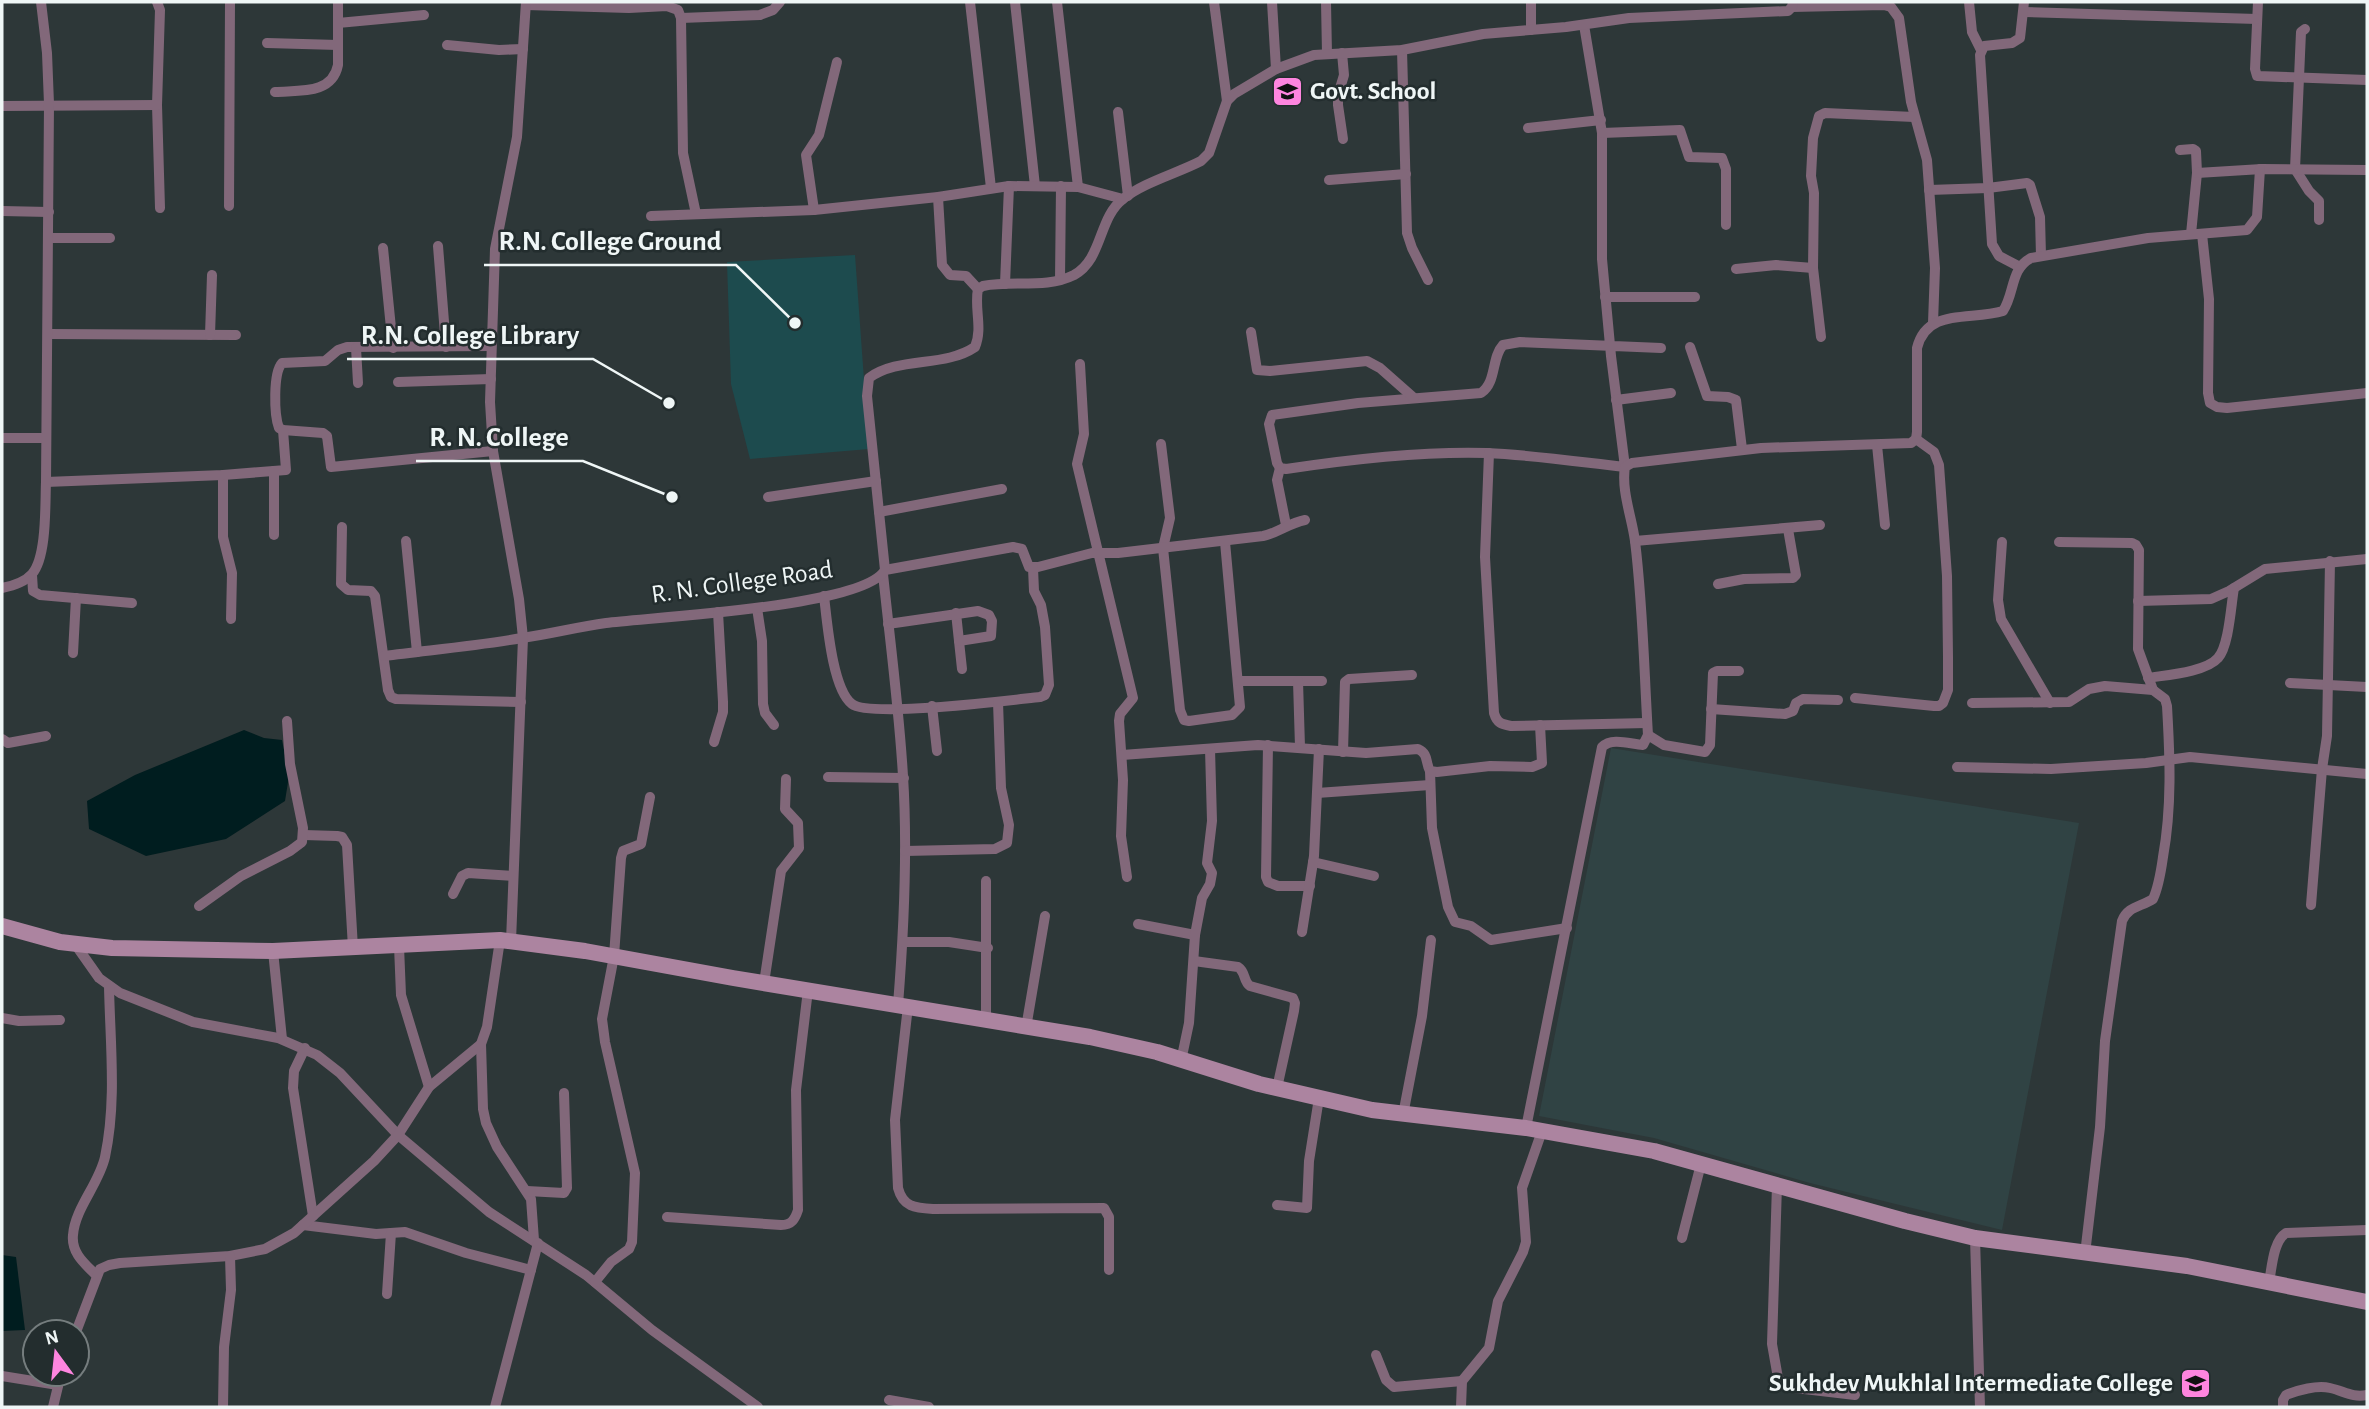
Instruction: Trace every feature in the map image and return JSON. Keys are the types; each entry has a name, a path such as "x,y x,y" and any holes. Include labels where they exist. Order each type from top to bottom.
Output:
{"main road":[{"path":"2,928 75,944 176,950 273,951 505,941 614,956 1090,1037 1157,1052 1278,1088 1403,1115 1534,1129 1654,1151 1975,1238 2187,1266 2367,1302"}],"street":[{"path":"2,588 25,580 36,568 42,540 46,482 49,104 41,2"},
{"path":"157,2 160,10 157,105 160,208"},
{"path":"229,206 230,2"},
{"path":"275,92 321,87 331,82 336,75 338,2"},
{"path":"681,18 760,15 774,10 780,2"},
{"path":"970,2 991,188"},
{"path":"1015,2 1035,186"},
{"path":"1057,2 1078,187"},
{"path":"978,289 991,284 1060,280 1075,274 1093,256 1114,208 1125,197 1189,167 1209,153 1227,102 1213,2"},
{"path":"1272,2 1276,69"},
{"path":"1326,2 1327,54"},
{"path":"1531,2 1531,30"},
{"path":"1969,2 1972,32 1981,50 1993,248 1999,256 2020,267"},
{"path":"2258,2 2257,76 2367,80"},
{"path":"495,1407 536,1242 527,1191 497,1147 486,1123 483,1110 481,1044 505,941 513,876 523,638 519,599 493,451 491,346 495,249 517,137 526,3 673,7 678,10 681,18 683,153 696,214"},
{"path":"1227,102 1242,88 1276,69 1304,58 1327,54 1402,50 1452,39 1584,25 1713,7 1788,10 1793,5 1884,5 1891,8 1899,19 1914,117 1927,160 1935,268 1933,323"},
{"path":"1981,50 1984,46 2016,42 2020,38 2024,7 2257,19"},
{"path":"338,23 424,15"},
{"path":"1461,1407 1462,1381 1489,1348 1499,1301 1526,1242 1522,1188 1567,928 1602,747 1612,742 1643,745 1648,735 1646,656 1602,259 1601,120 1584,25"},
{"path":"2305,29 2301,32 2295,169 2308,191 2319,201 2319,220"},
{"path":"267,43 338,45"},
{"path":"447,45 499,50 523,49"},
{"path":"1402,50 1409,241 1428,280"},
{"path":"1342,53 1344,75 1338,104 1343,139"},
{"path":"814,210 806,155 819,135 837,62"},
{"path":"2,106 157,105"},
{"path":"1118,112 1125,197"},
{"path":"1821,337 1814,268 1812,143 1819,116 1831,113 1914,117"},
{"path":"1528,128 1601,120"},
{"path":"1602,133 1680,130 1689,157 1721,158 1726,169 1726,225"},
{"path":"2180,150 2195,149 2197,234 2210,299 2207,393 2210,402 2217,407 2227,408 2367,393"},
{"path":"1916,439 1917,348 1920,337 1933,323 2003,311 2020,267 2031,258 2148,238 2247,230 2257,217 2260,169"},
{"path":"2197,173 2260,169 2367,170"},
{"path":"1329,180 1406,174"},
{"path":"1929,190 1988,188 2027,183 2040,216 2041,257"},
{"path":"1005,284 1009,186"},
{"path":"651,216 814,210 938,197 1009,186 1078,187 1125,197"},
{"path":"1060,280 1061,186"},
{"path":"938,197 942,265 950,275 965,276 978,289 979,339 975,347 953,356 885,370 869,378 867,396 904,778 903,1006 895,1120 898,1188 900,1198 912,1207 923,1209 1104,1208 1109,1217 1109,1270"},
{"path":"2,211 49,212"},
{"path":"49,238 110,238"},
{"path":"438,246 446,347"},
{"path":"383,248 393,348"},
{"path":"1736,269 1776,265 1814,268"},
{"path":"210,335 212,275"},
{"path":"1605,297 1695,297"},
{"path":"1251,332 1257,370 1367,361 1380,368 1414,398"},
{"path":"48,334 236,335"},
{"path":"1286,525 1277,480 1280,468 1269,424 1272,415 1359,403 1481,393 1488,388 1498,351 1511,342 1661,348"},
{"path":"491,346 342,348 325,361 288,362 278,367 276,418 279,428 283,430 323,433 327,436 331,467 493,451"},
{"path":"1690,347 1707,396 1733,397 1736,400 1742,449"},
{"path":"356,348 358,383"},
{"path":"1080,364 1084,434 1077,464 1133,698 1120,714 1124,805 1121,836 1127,877"},
{"path":"398,382 491,379"},
{"path":"1616,400 1671,393"},
{"path":"46,482 286,470 283,430"},
{"path":"2,438 46,438"},
{"path":"1280,468 1385,457 1489,453 1625,467 1632,463 1742,449 1902,445 1916,439"},
{"path":"1855,698 1939,706 1946,698 1947,586 1939,465 1934,452 1916,439"},
{"path":"1161,444 1170,518 1163,548 1181,716 1189,721 1208,720 1237,712 1241,701 1225,542"},
{"path":"1877,445 1885,525"},
{"path":"1489,453 1485,557 1496,720 1502,724 1540,725 1647,723"},
{"path":"274,471 274,535"},
{"path":"223,475 223,537 232,573 231,619"},
{"path":"768,497 876,481"},
{"path":"879,512 1002,489"},
{"path":"824,596 831,656 851,704 863,708 898,709 1040,697 1048,690 1045,627 1041,605 1034,591 1033,568 1100,552 1118,553 1225,542 1273,534 1286,525 1305,520"},
{"path":"1634,541 1820,525"},
{"path":"342,527 341,584 348,590 371,591 375,596 391,697 520,702"},
{"path":"1718,584 1744,579 1793,578 1796,575 1788,529"},
{"path":"406,541 417,652"},
{"path":"2003,542 1998,600 2001,620 2050,703"},
{"path":"2059,542 2136,545 2139,550 2138,649 2153,690 2165,699 2170,759 2168,828 2157,892 2153,899 2125,913 2122,921 2105,1041 2100,1127 2085,1254"},
{"name":"R. N. College Road","path":"384,656 523,638 605,623 757,608 824,596 869,583 884,572 1013,547 1021,549 1027,565 1033,568"},
{"path":"2138,601 2211,599 2265,569 2367,559"},
{"path":"2311,905 2327,736 2330,561"},
{"path":"32,575 32,587 36,594 132,603"},
{"path":"2148,678 2202,667 2220,657 2234,588"},
{"path":"73,653 76,598"},
{"path":"757,608 762,640 763,704 765,713 774,725"},
{"path":"888,624 984,611 992,621 991,636 959,641"},
{"path":"714,742 723,702 718,612"},
{"path":"956,613 962,668"},
{"path":"1648,735 1664,745 1705,752 1710,745 1713,673 1739,671"},
{"path":"1343,752 1345,682 1349,679 1412,675"},
{"path":"1238,681 1322,681"},
{"path":"1298,681 1300,747"},
{"path":"2290,683 2367,687"},
{"path":"1972,703 2069,702 2097,687 2153,690"},
{"path":"1710,709 1785,714 1793,711 1799,700 1838,700"},
{"path":"905,851 995,849 1007,843 1009,825 1001,788 998,702"},
{"path":"932,706 937,751"},
{"path":"199,906 241,876 302,842 304,835 290,764 287,721"},
{"path":"1430,771 1490,766 1538,766 1542,763 1540,725"},
{"path":"2,739 8,743 46,736"},
{"path":"1122,755 1268,745 1343,752 1418,749 1427,757 1430,771 1432,828 1448,906 1455,922 1471,926 1491,940 1567,928"},
{"path":"1268,745 1266,877 1268,882 1278,886 1310,886"},
{"path":"1181,1061 1189,1023 1195,935 1202,898 1210,884 1212,873 1207,863 1212,821 1210,749"},
{"path":"1302,932 1313,862 1318,749"},
{"path":"1957,767 2051,769 2146,763 2190,757 2367,774"},
{"path":"828,777 904,778"},
{"path":"764,983 781,871 799,848 798,823 785,809 786,779"},
{"path":"1317,793 1430,785"},
{"path":"595,1282 611,1262 629,1249 633,1232 633,1162 603,1030 603,1004 614,956 621,858 623,851 642,844 650,797"},
{"path":"304,835 337,835 342,837 347,845 353,948"},
{"path":"1313,862 1374,876"},
{"path":"453,894 462,876 468,873 513,876"},
{"path":"986,881 986,1020"},
{"path":"1026,1028 1045,916"},
{"path":"1138,924 1195,935"},
{"path":"1403,1115 1422,1016 1431,940"},
{"path":"903,942 949,942 988,948"},
{"path":"75,944 99,978 131,998 193,1022 254,1032 305,1048 340,1073 398,1136 489,1212 595,1282 652,1330 758,1407"},
{"path":"399,946 401,995 429,1087"},
{"path":"273,951 282,1039"},
{"path":"1194,961 1238,967 1242,969 1250,986 1293,998 1294,1011 1278,1088"},
{"path":"96,1275 79,1256 72,1237 103,1167 108,1139 111,1095 109,986"},
{"path":"667,1217 781,1225 791,1223 796,1218 796,1090 808,990"},
{"path":"2,1018 19,1021 60,1020"},
{"path":"81,1318 96,1275 100,1269 109,1265 230,1256 265,1249 280,1242 303,1225 374,1161 398,1136 429,1087 481,1044"},
{"path":"305,1048 294,1071 293,1088 313,1216"},
{"path":"527,1191 558,1194 564,1193 567,1188 564,1093"},
{"path":"1277,1205 1307,1208 1309,1161 1319,1098"},
{"path":"1682,1238 1701,1164"},
{"path":"1777,1185 1772,1333 1778,1378 1787,1387 1854,1395"},
{"path":"303,1225 376,1234 412,1234 458,1250 531,1269"},
{"path":"2269,1282 2278,1243 2286,1233 2367,1230"},
{"path":"387,1294 391,1233"},
{"path":"1975,1238 1980,1407"},
{"path":"223,1407 230,1256"},
{"path":"1376,1355 1386,1380 1394,1387 1462,1381"},
{"path":"2,1378 21,1379"},
{"path":"2283,1407 2286,1395 2320,1387 2354,1397 2367,1395"},
{"path":"53,1407 57,1388"},
{"path":"889,1400 929,1407"}],"shaded area":[{"path":"855,255 869,449 750,459 731,384 727,262"},
{"path":"244,730 264,738 282,740 289,776 285,801 226,839 146,856 89,829 87,801 135,775"},
{"path":"1611,748 2079,823 2002,1230 1810,1183 1654,1138 1539,1116"},
{"path":"2,1255 16,1257 24,1318 21,1318 21,1330 2,1331"}],"place":[{"name":"Govt. School","path":"1287,91"},
{"name":"R.N. College Ground","path":"795,323"},
{"name":"R.N. College Library","path":"669,403"},
{"name":"R. N. College","path":"672,497"},
{"name":"Sukhdev Mukhlal Intermediate College","path":"2196,1383"}]}
